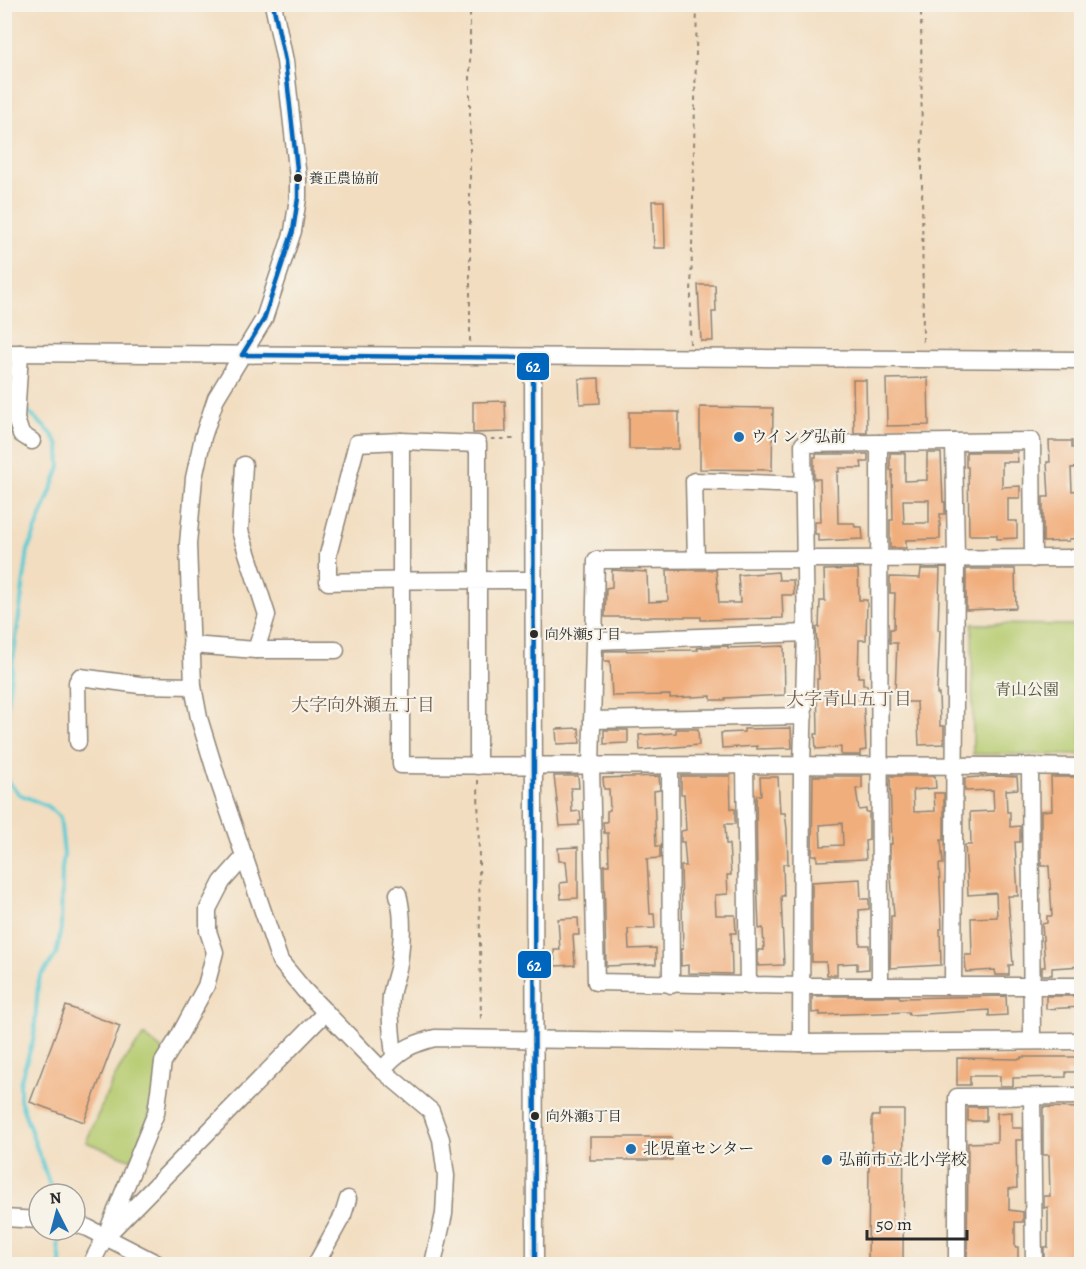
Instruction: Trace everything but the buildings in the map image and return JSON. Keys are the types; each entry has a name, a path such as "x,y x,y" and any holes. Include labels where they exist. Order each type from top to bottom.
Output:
{"street":[{"path":"273,4 285,61 298,178 298,198 293,231 264,319 216,398 203,437 194,478 188,544 193,686 208,748 280,961 304,990 382,1070 431,1111 441,1139 446,1176 444,1214 433,1264"},
{"path":"32,441 21,434 16,419 12,353 1082,360"},
{"path":"533,358 535,1264"},
{"path":"478,766 478,580 478,444 401,441 357,443 328,555 328,582 399,580 478,580 533,580"},
{"path":"401,441 400,765 1082,767"},
{"path":"801,1043 802,765 806,633 802,444 1032,441 1034,559"},
{"path":"879,442 880,985"},
{"path":"953,985 956,765 954,442"},
{"path":"244,465 240,531 267,615 256,650"},
{"path":"696,559 694,481 804,485"},
{"path":"1082,558 596,560 591,767 596,982 801,987 1082,986"},
{"path":"595,641 806,633"},
{"path":"191,645 256,650 336,650"},
{"path":"78,742 77,682 80,677 140,685 193,686"},
{"path":"592,720 804,716"},
{"path":"745,765 748,986"},
{"path":"670,766 670,985"},
{"path":"1030,766 1032,1040"},
{"path":"91,1264 105,1237 156,1113 163,1062 206,986 215,952 207,931 208,909 222,882 244,856"},
{"path":"394,1056 391,1005 402,933 398,894"},
{"path":"105,1237 326,1012"},
{"path":"382,1070 394,1056 414,1043 435,1038 801,1043 1082,1041"},
{"path":"1032,1096 1034,1264"},
{"path":"957,1264 957,1097 1082,1096"},
{"path":"316,1264 343,1215 348,1199"},
{"path":"4,1218 27,1219"},
{"path":"87,1228 158,1264"}],"path":[{"path":"470,4 470,357"},
{"path":"690,358 697,4"},
{"path":"921,4 923,360"},
{"path":"478,444 483,439 520,439"},
{"path":"478,766 481,1038"}],"green space":[{"name":"青山公園","path":"972,624 1081,625 1081,755 973,754"},
{"path":"144,1035 164,1051 151,1110 132,1160 86,1142 113,1080"}],"waterway":[{"path":"4,388 12,396"},
{"path":"4,726 28,550 60,467 59,446 51,433 22,406"},
{"path":"4,777 19,794 47,806 60,817 64,854 61,928 56,955 40,977 34,1037 20,1083 20,1100 49,1182"},
{"path":"59,1242 61,1264"}],"transit line":[{"name":"62","path":"242,355 264,319 293,231 298,198 298,178 285,61 273,4"},
{"name":"62","path":"242,355 533,358 535,1264"}],"place":[{"name":"養正農協前","path":"298,178"},
{"name":"ウイング弘前","path":"739,437"},
{"name":"向外瀬5丁目","path":"534,634"},
{"name":"向外瀬3丁目","path":"535,1116"},
{"name":"北児童センター","path":"631,1149"},
{"name":"弘前市立北小学校","path":"827,1160"}],"district":[{"name":"大字青山五丁目","path":"849,699"},
{"name":"大字向外瀬五丁目","path":"363,705"}]}
